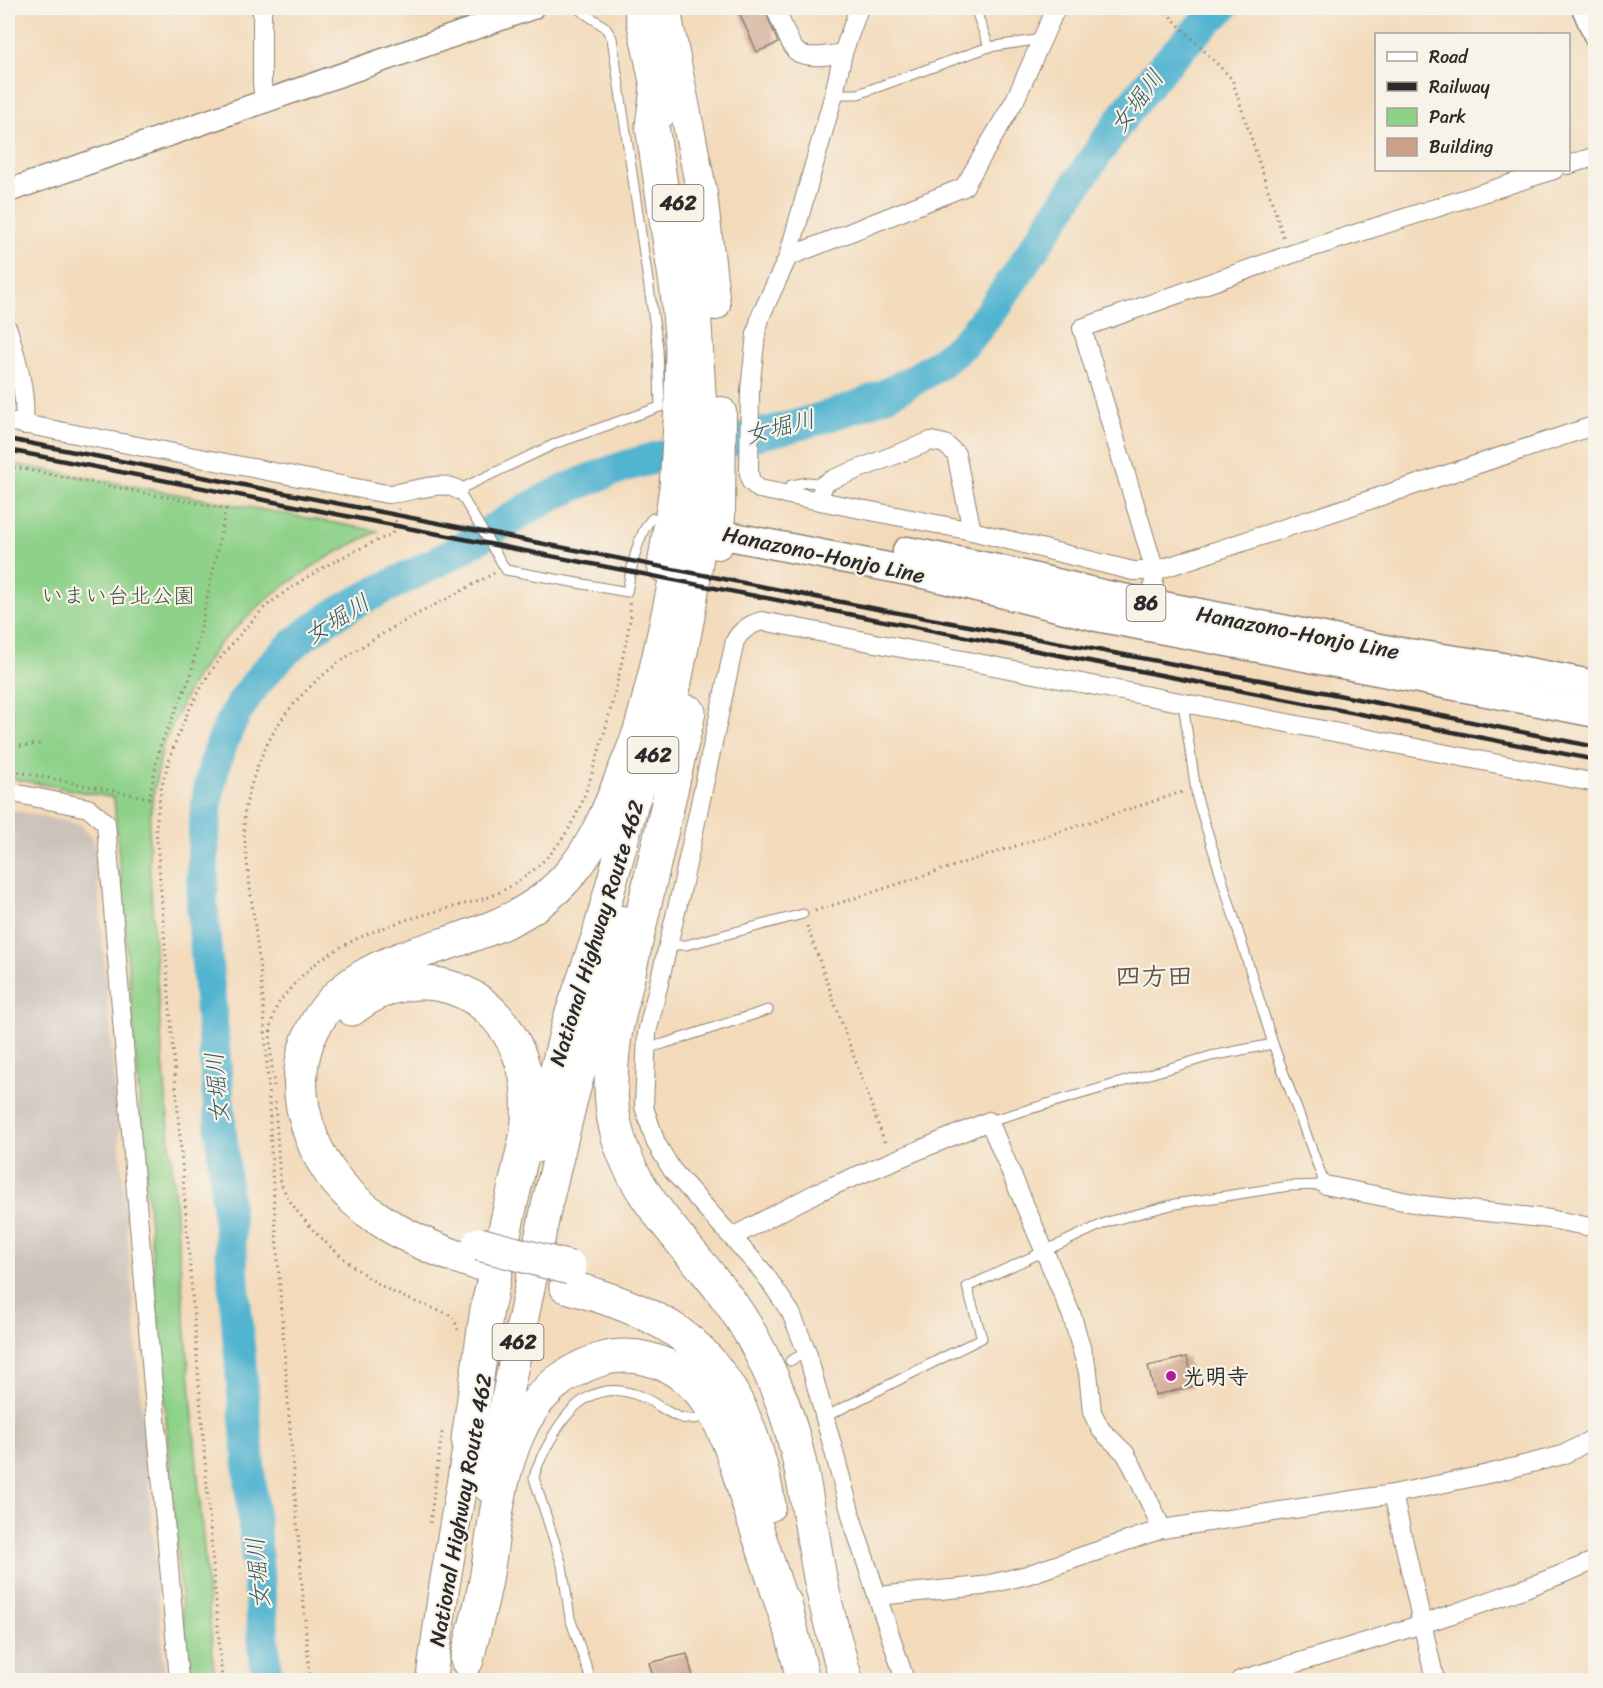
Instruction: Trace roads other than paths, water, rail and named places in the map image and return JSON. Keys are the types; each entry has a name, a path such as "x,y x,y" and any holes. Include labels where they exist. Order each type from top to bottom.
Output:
{"highway":[{"path":"613,799 643,678 658,604 711,481 701,401 682,347 677,291 652,126 657,88 639,8"},
{"name":"National Highway Route 462","path":"465,1670 490,1472 547,1204 572,1101 646,833 689,712 704,644 713,525 711,481 701,401 714,293 702,194 665,8"},
{"path":"713,525 686,539 681,552 659,658 641,727 613,799 586,851 562,882 540,902 498,926 385,964 360,977 341,991 326,1007 304,1050 300,1074 300,1100 315,1146 327,1168 360,1205 382,1222 428,1246 477,1253 568,1277 649,1315 676,1331 713,1364 728,1385 749,1432 767,1491 789,1625"},
{"name":"National Highway Route 462","path":"431,1680 435,1586 455,1436 499,1291 568,1020 597,936 633,804 671,709 698,560 713,525"},
{"path":"689,712 616,1029 611,1080 616,1129 633,1175 663,1219 744,1321 771,1373 783,1403 801,1463 818,1569 846,1680"},
{"path":"455,1436 485,1320 527,1134 528,1090 518,1050 508,1031 480,1001 464,991 444,984 406,984 387,989 368,997 352,1009 339,1024 329,1042 321,1082 322,1103 328,1124 348,1162 380,1194 477,1253"},
{"path":"568,1277 606,1278 649,1295 694,1322 730,1355 756,1399 818,1569"},
{"path":"465,1670 485,1584 500,1495 517,1435 528,1413 543,1392 562,1377 582,1366 602,1359 621,1356 640,1357 660,1362 676,1371 691,1381 714,1409 732,1449 789,1625 803,1680"}],"main road":[{"name":"Hanazono-Honjo Line","path":"713,525 1002,570 1107,596 1395,651 1497,666 1596,685"},
{"name":"Hanazono-Honjo Line","path":"713,525 1097,617 1596,713"}],"street":[{"path":"262,8 264,102"},
{"path":"8,190 531,8"},
{"path":"775,8 795,51 804,55 826,56 843,53"},
{"path":"859,8 843,53 834,94 788,257 761,315 753,353 750,390 711,481 751,482 766,492 972,531 1133,571 1155,572 1596,425"},
{"path":"788,257 964,186 1015,100 1056,8"},
{"path":"1583,8 1596,38"},
{"path":"1570,165 1596,156"},
{"path":"1151,604 1155,572 1082,328 1289,255 1551,171"},
{"path":"8,329 26,405 16,423 376,492 403,493 440,485 452,486 460,493"},
{"path":"822,489 930,441 945,444 956,454 972,531"},
{"path":"905,1680 854,1526 807,1352 791,1313 765,1273 672,1170 656,1143 648,1124 645,1107 647,1033 669,945 735,641 739,633 754,623 762,621 798,622 1183,703 1596,783"},
{"path":"8,792 88,807 106,823 179,1680"},
{"path":"732,1237 818,1192 989,1121 1072,1316 1088,1372 1092,1412 1101,1430 1125,1453 1162,1529"},
{"path":"1325,1185 1423,1205 1550,1219 1596,1228"},
{"path":"877,1596 982,1586 1027,1575 1162,1529 1393,1494 1488,1474 1563,1455 1596,1437"},
{"path":"1393,1494 1435,1680"},
{"path":"1240,1680 1421,1625 1596,1560"}],"lane":[{"path":"577,8 604,27 612,38 658,348 660,407 557,443 460,493 502,565 509,572 627,592 641,538 649,520 653,518"},
{"path":"975,8 989,47"},
{"path":"834,94 858,94 989,47 1042,39"},
{"path":"791,484 808,482 822,489"},
{"path":"825,1417 982,1338 967,1287 1044,1250 1107,1222 1175,1204 1288,1186 1325,1185 1273,1044 1197,798 1183,703"},
{"path":"669,945 686,945 803,914"},
{"path":"646,1048 768,1010"},
{"path":"989,1121 1211,1056 1273,1044"},
{"path":"790,1361 807,1352"},
{"path":"591,1680 570,1618 562,1565 534,1478 536,1468 558,1425 573,1406 588,1396 602,1391 617,1389 641,1396 680,1419 689,1421 699,1418"}],"waterway":[{"name":"女堀川","path":"267,1680 202,904 203,840 207,802 213,770 223,740 236,713 252,688 272,665 319,625 346,608 443,559 546,499 619,468 837,413 876,399 913,380 948,357 970,337 989,313 1105,142 1143,91 1182,46 1222,8"}],"railway":[{"path":"8,439 877,609 1308,689 1596,747"},
{"path":"8,450 1596,760"}],"place":[{"name":"光明寺","path":"1171,1376"}],"district":[{"name":"四方田","path":"1154,976"}],"park label":[{"name":"いまい台北公園","path":"118,595"}]}
